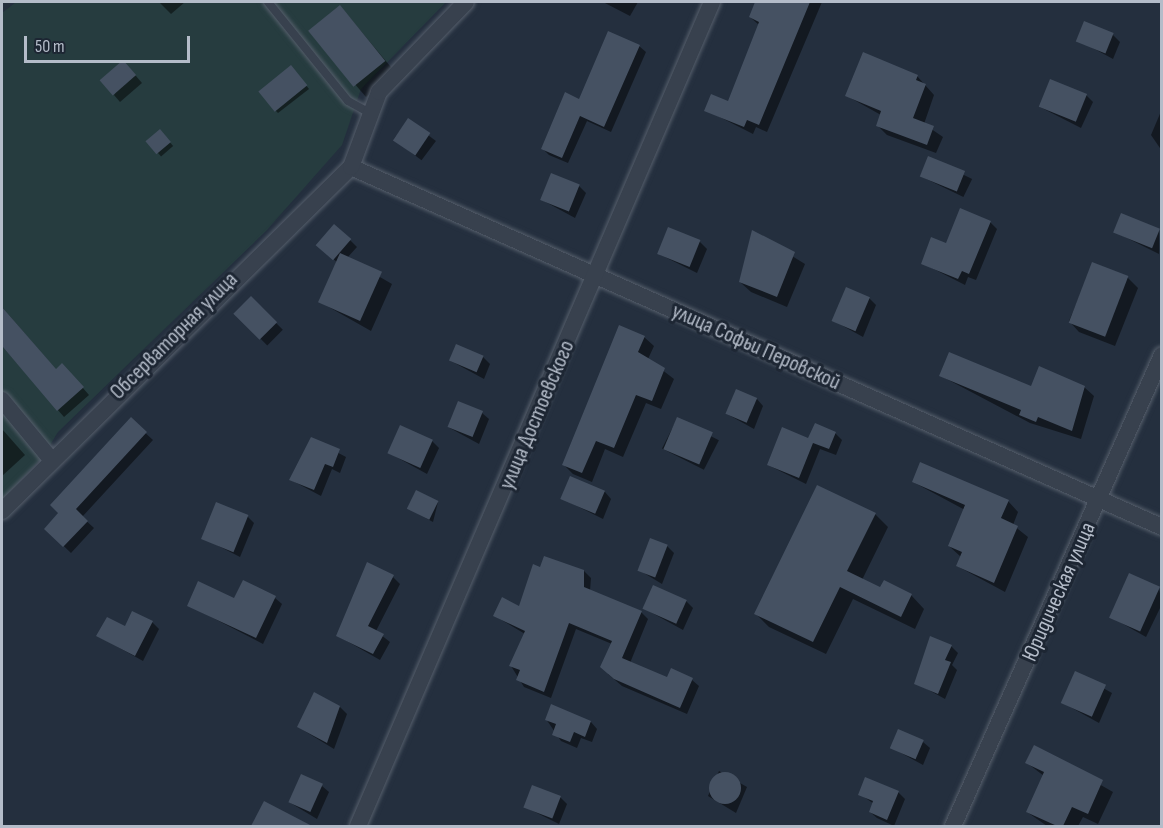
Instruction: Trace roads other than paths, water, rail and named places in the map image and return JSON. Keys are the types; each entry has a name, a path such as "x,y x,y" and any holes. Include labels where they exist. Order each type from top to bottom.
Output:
{"street":[{"path":"351,166 379,92 466,2"},
{"name":"улица Достоевского","path":"358,826 597,276 712,2"},
{"name":"улица Софьи Перовской","path":"351,166 1161,527"},
{"name":"Обсерваторная улица","path":"2,511 50,458 351,166"},
{"name":"Юридическая улица","path":"953,826 1100,500 1161,355"},
{"path":"2,400 50,458"}],"lane":[{"path":"268,2 348,101 371,114"}]}
